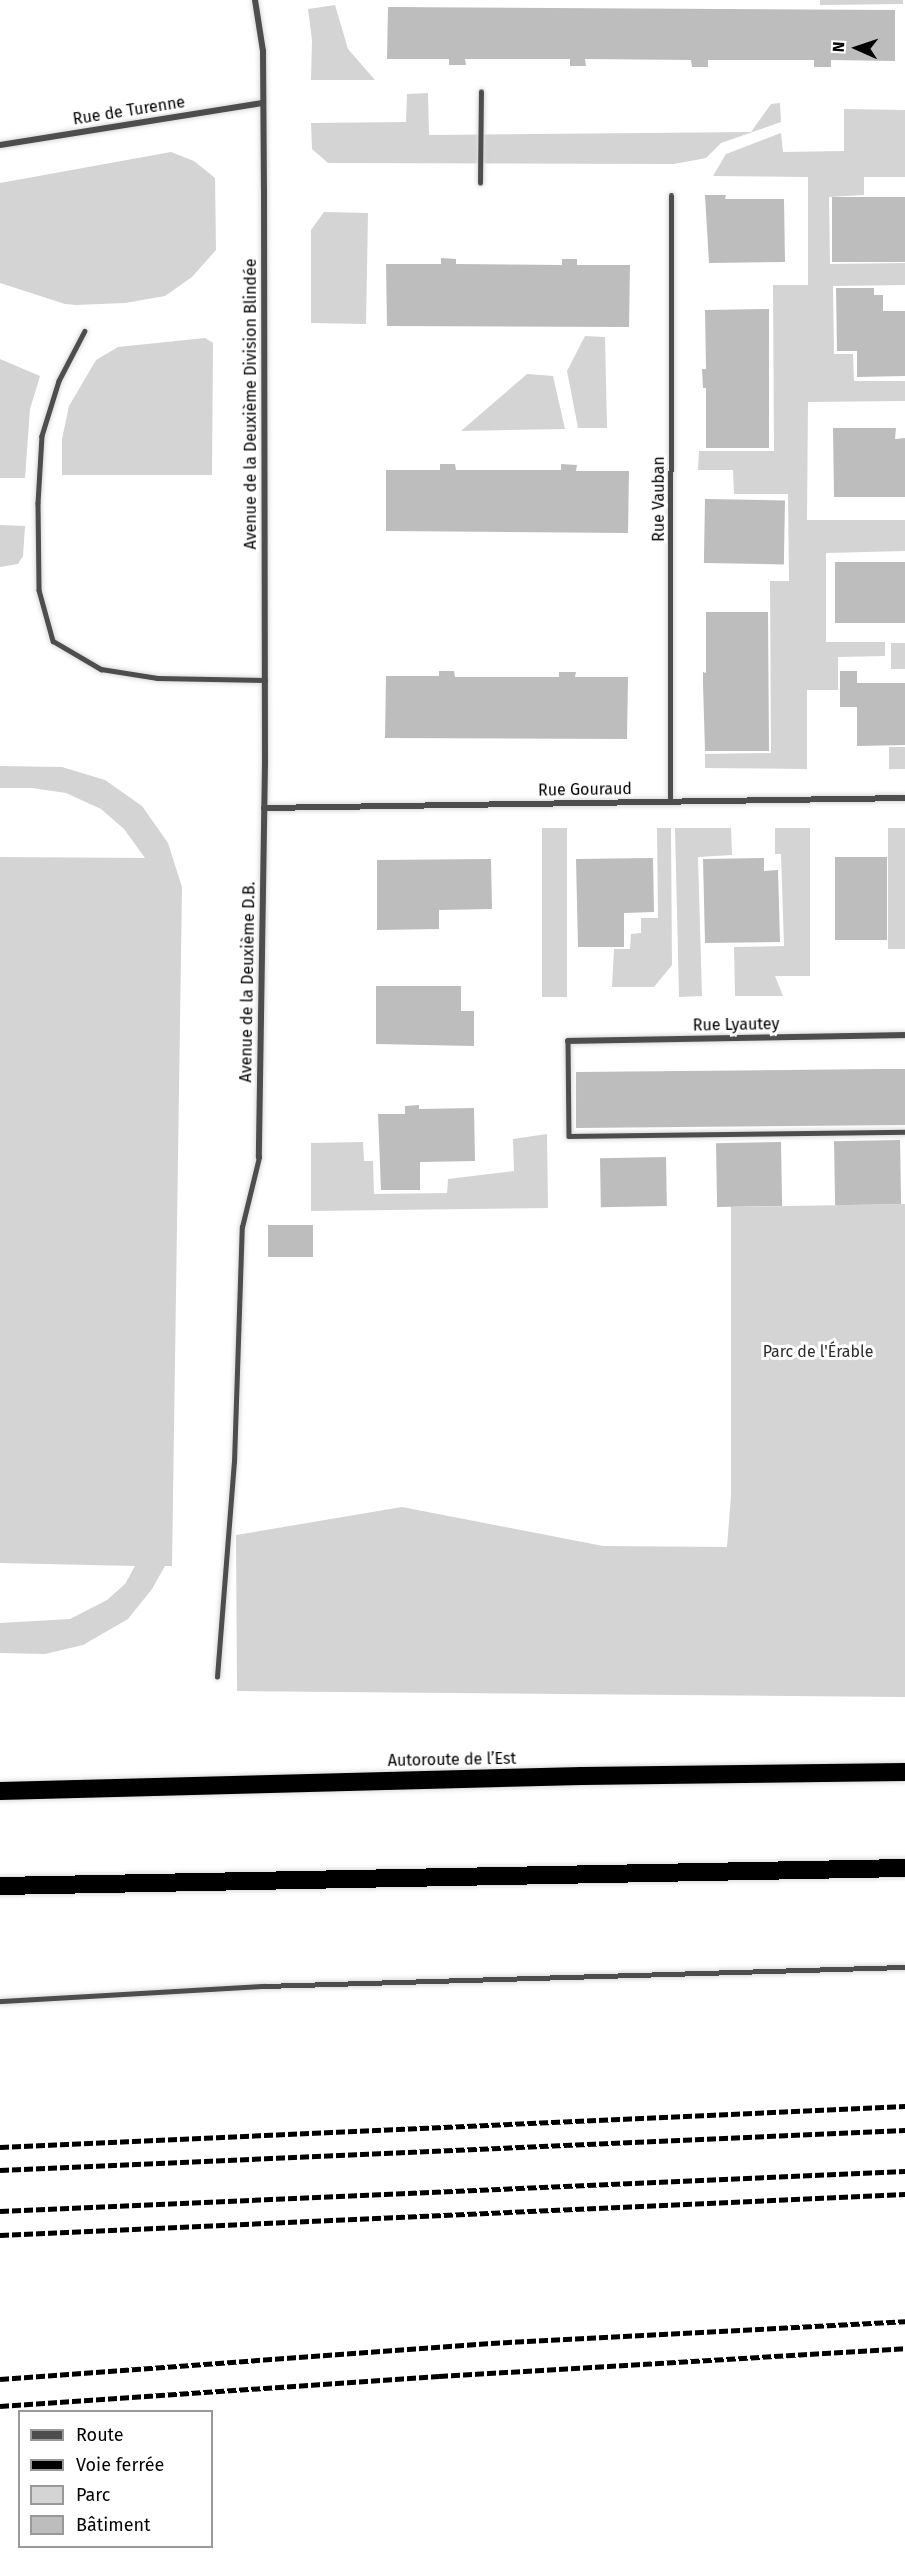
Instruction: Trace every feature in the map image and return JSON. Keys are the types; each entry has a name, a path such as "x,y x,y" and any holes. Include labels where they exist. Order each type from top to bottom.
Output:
{"highway":[{"name":"Autoroute de l’Est","path":"0,1791 582,1776 905,1772"},
{"path":"0,1886 905,1868"}],"street":[{"name":"Avenue de la Deuxième Division Blindée","path":"255,0 263,51 264,808"},
{"name":"Rue de Turenne","path":"0,145 263,103"},
{"name":"Rue Gouraud","path":"264,808 905,798"},
{"name":"Avenue de la Deuxième D.B.","path":"260,1157 264,808"},
{"name":"Rue Lyautey","path":"568,1041 905,1035"}],"lane":[{"path":"480,183 481,92"},
{"name":"Rue Vauban","path":"670,802 671,196"},
{"path":"85,331 59,381 42,436 38,503 39,590 53,641 101,669 157,678 265,680"},
{"path":"568,1041 570,1136 905,1132"},
{"path":"217,1677 234,1462 242,1227 260,1157"},
{"path":"0,2001 298,1985 905,1966"}],"green space":[{"path":"820,0 903,0 903,4 820,5"},
{"path":"335,5 348,49 375,80 311,80 312,40 308,9"},
{"path":"428,93 429,135 751,132 771,104 780,103 781,122 721,143 706,158 674,164 328,163 312,149 311,123 406,122 407,94"},
{"path":"844,109 905,110 905,177 864,177 864,195 829,197 830,264 905,263 905,285 833,286 834,354 853,354 854,381 905,381 905,401 808,402 807,520 905,520 905,551 826,553 826,642 885,642 885,656 838,657 838,690 807,690 807,769 705,768 705,754 771,753 770,581 789,581 788,494 734,494 733,470 698,470 699,451 774,451 773,285 808,285 808,177 713,176 726,154 781,133 783,152 844,151"},
{"path":"171,152 194,161 215,178 216,250 192,277 165,296 125,303 76,305 65,304 0,283 0,183"},
{"path":"324,212 368,213 366,324 311,323 311,230"},
{"path":"585,336 605,337 607,428 578,428 567,371"},
{"path":"205,338 213,343 212,475 62,475 62,439 69,406 96,360 118,347"},
{"path":"0,359 40,376 30,409 25,478 0,478"},
{"path":"527,374 553,376 565,429 461,431"},
{"path":"0,525 25,526 23,556 18,564 0,567"},
{"path":"891,643 905,643 905,669 891,669"},
{"path":"889,747 905,747 905,769 889,769"},
{"path":"0,766 62,767 105,780 142,806 168,843 182,887 172,1566 165,1566 152,1589 128,1619 83,1645 45,1654 0,1653 0,1623 70,1619 107,1600 125,1584 135,1566 0,1563 0,857 145,858 124,829 101,809 66,793 32,788 0,788"},
{"path":"542,828 567,828 567,997 542,997"},
{"path":"657,828 671,828 672,965 654,987 612,987 614,949 630,949 631,934 641,933 641,918 658,918"},
{"path":"675,828 731,828 732,855 698,857 702,996 679,997"},
{"path":"775,828 810,828 810,976 775,976 783,996 735,996 734,947 784,946 781,854 775,854"},
{"path":"888,828 905,828 905,949 888,949"},
{"path":"547,1134 548,1208 311,1211 311,1143 363,1142 364,1161 373,1161 374,1194 447,1193 448,1179 514,1171 513,1139"},
{"name":"Parc de l'Érable","path":"905,1204 905,1697 237,1691 236,1535 402,1507 603,1546 727,1547 731,1496 731,1207"}],"building":[{"path":"388,7 895,10 895,61 831,60 831,67 814,67 814,60 708,60 708,67 692,67 691,60 585,59 586,66 570,66 570,59 465,59 466,65 449,65 449,59 387,59"},
{"path":"705,195 726,195 725,199 784,199 785,262 709,263"},
{"path":"832,197 905,197 905,262 832,262"},
{"path":"441,258 456,259 456,264 562,265 562,259 577,259 577,265 630,265 629,327 387,326 386,264 441,264"},
{"path":"836,288 874,288 874,295 883,295 883,311 905,311 905,376 857,377 857,351 837,351"},
{"path":"769,309 769,448 706,448 706,388 703,388 702,369 706,369 705,310"},
{"path":"833,428 896,428 895,439 905,438 905,497 834,497"},
{"path":"440,464 455,464 456,470 561,470 561,464 577,465 576,471 629,471 628,533 386,531 386,470 440,470"},
{"path":"705,499 785,500 784,564 704,563"},
{"path":"835,562 905,562 905,623 835,623"},
{"path":"706,612 768,612 769,751 705,751 703,672 706,673"},
{"path":"439,671 454,671 455,677 559,677 559,672 576,672 575,677 628,677 627,739 385,738 386,676 439,676"},
{"path":"840,671 857,671 857,683 905,683 905,745 857,746 857,707 840,707"},
{"path":"835,857 887,857 887,940 835,940"},
{"path":"653,858 654,912 624,913 624,947 578,947 576,859"},
{"path":"764,858 764,871 778,870 780,942 705,943 703,859"},
{"path":"491,859 492,909 439,910 439,929 377,930 377,860"},
{"path":"376,986 461,986 461,1011 474,1011 474,1046 376,1044"},
{"path":"905,1069 905,1125 576,1128 576,1072"},
{"path":"419,1105 419,1109 474,1108 475,1161 420,1162 420,1190 381,1190 378,1114 405,1114 405,1106"},
{"path":"900,1140 901,1204 835,1205 834,1141"},
{"path":"781,1142 782,1206 717,1207 716,1143"},
{"path":"666,1157 667,1206 601,1207 600,1158"},
{"path":"268,1225 313,1225 313,1257 268,1257"}],"railway":[{"path":"0,2147 905,2106"},
{"path":"0,2170 905,2130"},
{"path":"0,2211 905,2171"},
{"path":"0,2235 905,2194"},
{"path":"0,2379 491,2343 905,2321"},
{"path":"0,2406 439,2376 905,2348"}]}
